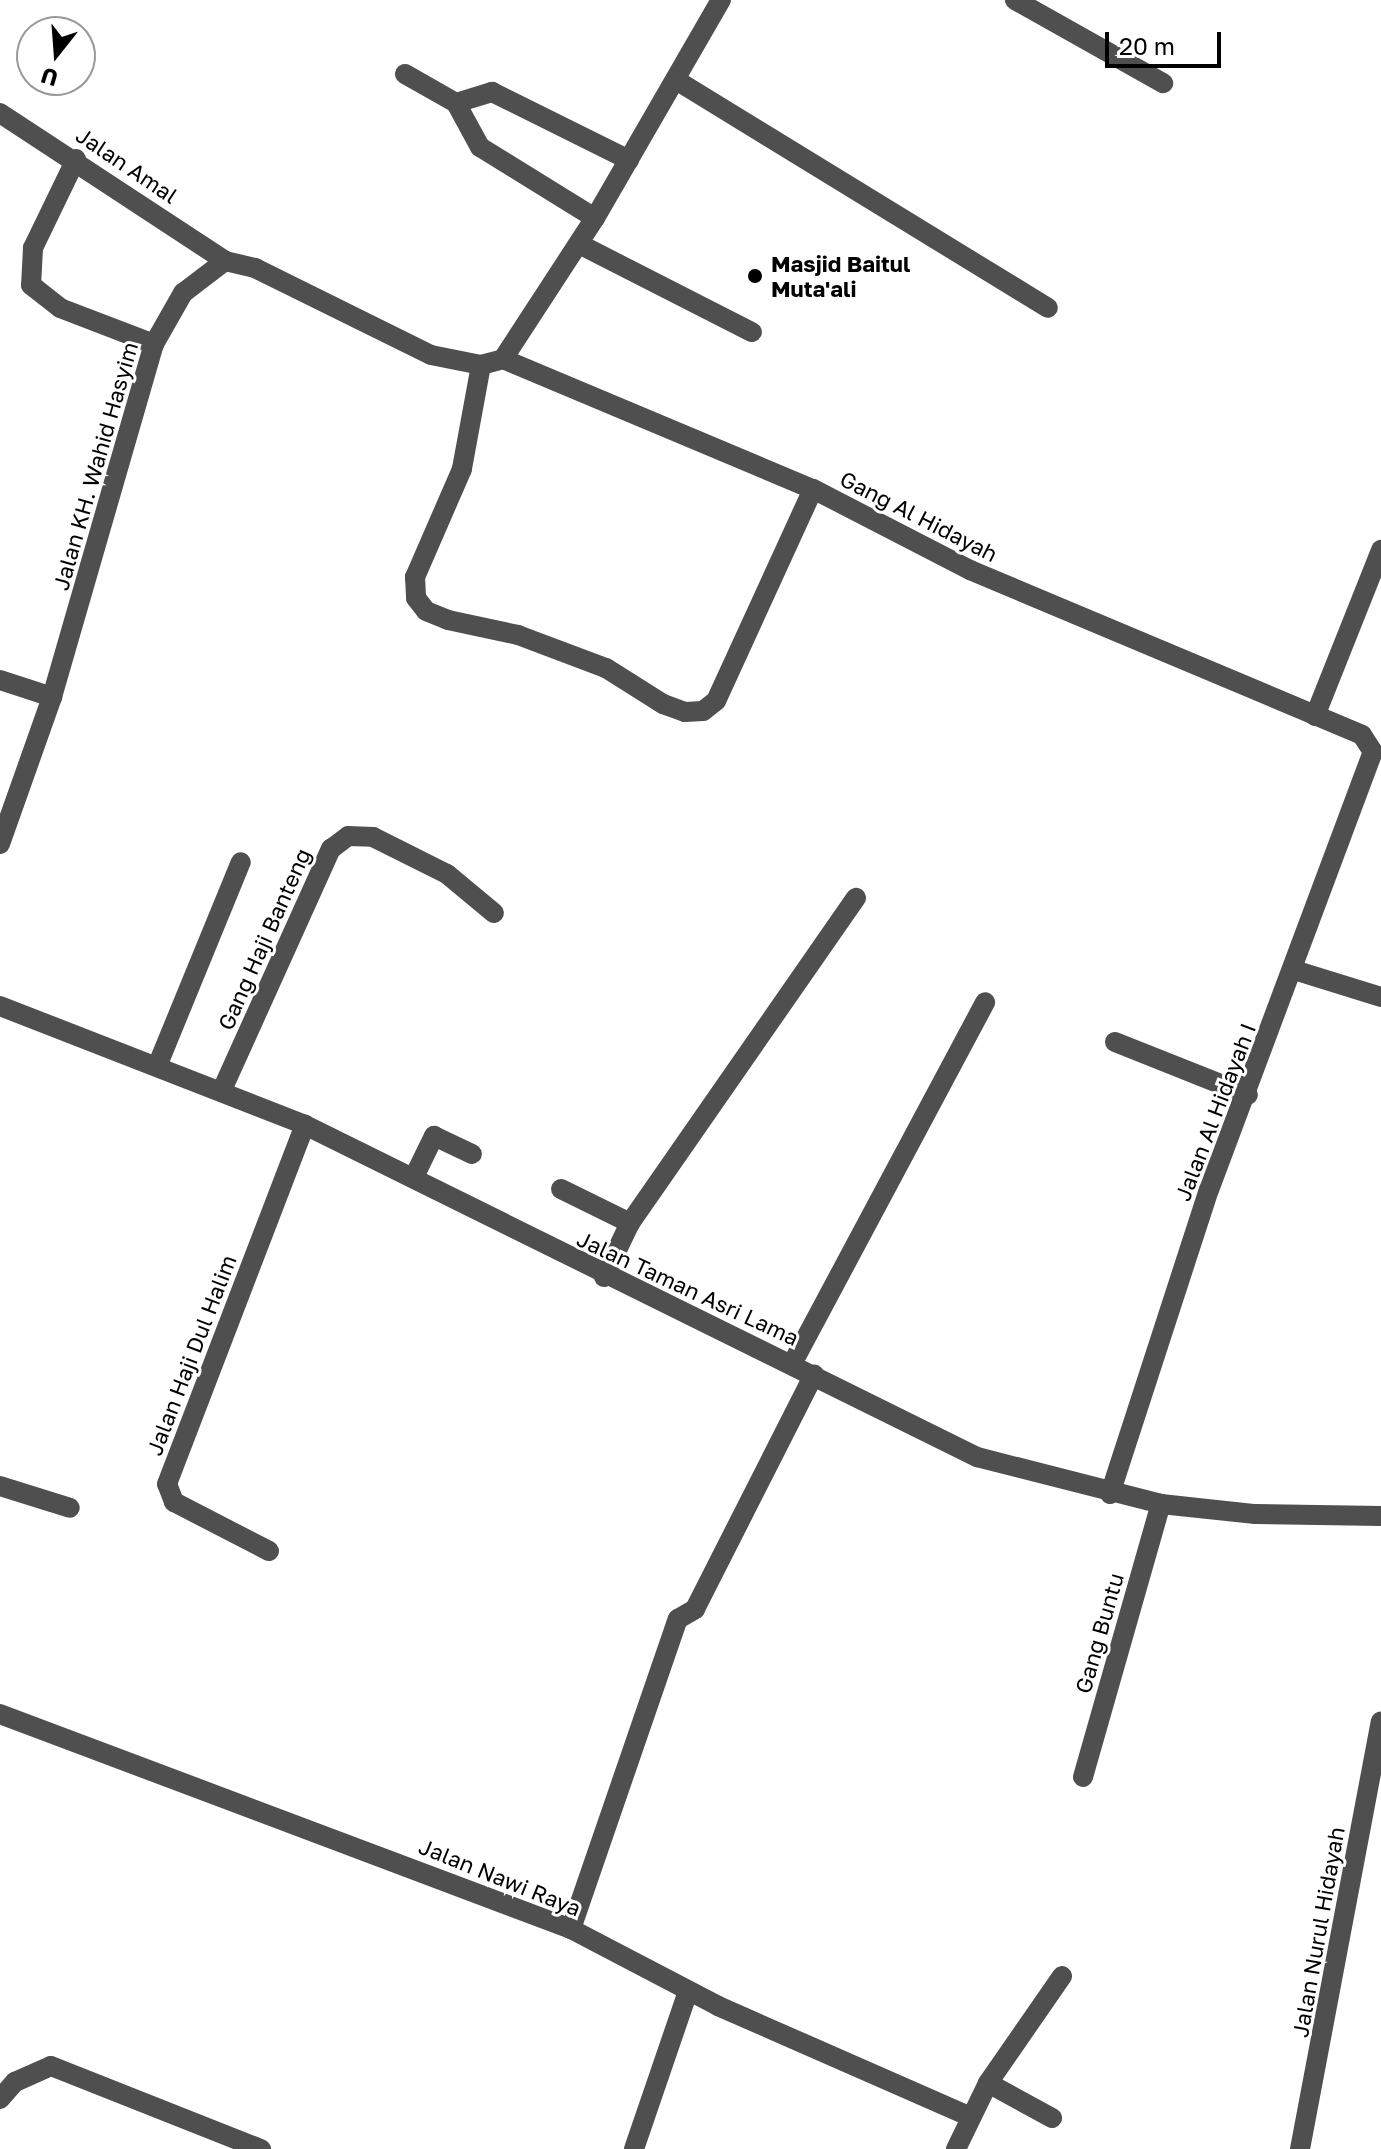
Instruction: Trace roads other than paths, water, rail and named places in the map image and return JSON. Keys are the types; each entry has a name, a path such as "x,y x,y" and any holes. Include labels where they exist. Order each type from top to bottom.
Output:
{"street":[{"path":"225,261 267,273 431,355 481,365 503,359 595,218 721,0"},
{"path":"1015,0 1163,83"},
{"path":"405,74 456,103 480,147 595,218"},
{"path":"676,80 1048,308"},
{"path":"456,103 492,92 629,160"},
{"name":"Jalan Amal","path":"0,113 76,159 225,261"},
{"path":"76,159 33,248 31,285 70,313 154,344"},
{"path":"579,244 752,332"},
{"name":"Jalan KH. Wahid Hasyim","path":"0,844 52,697 154,344 183,293 225,261"},
{"name":"Gang Al Hidayah","path":"503,359 813,489 970,570 1362,735 1377,753"},
{"path":"481,365 462,469 415,577 416,598 426,611 448,620 518,635 606,668 663,704 685,712 703,711 716,701 813,489"},
{"path":"1315,716 1381,550"},
{"path":"0,680 52,697"},
{"name":"Jalan Al Hidayah I","path":"1110,1494 1209,1190 1377,753"},
{"name":"Gang Haji Banteng","path":"222,1090 331,849 348,836 373,837 447,874 494,913"},
{"path":"158,1064 241,862"},
{"path":"604,1277 630,1223 856,898"},
{"path":"1294,970 1381,997"},
{"path":"792,1364 985,1002"},
{"name":"Jalan Taman Asri Lama","path":"0,1006 158,1064 305,1125 414,1177 604,1277 814,1374 977,1457 1110,1494 1161,1504 1255,1514 1381,1516"},
{"path":"1115,1042 1248,1095"},
{"name":"Jalan Haji Dul Halim","path":"269,1551 174,1502 167,1484 305,1125"},
{"path":"414,1177 434,1136 472,1154"},
{"path":"561,1189 630,1223"},
{"path":"571,1929 678,1619 695,1609 814,1374"},
{"path":"0,1486 70,1508"},
{"name":"Gang Buntu","path":"1083,1777 1161,1504"},
{"name":"Jalan Nawi Raya","path":"0,1714 571,1929 688,1991 969,2116"},
{"name":"Jalan Nurul Hidayah","path":"1300,2149 1381,1722"},
{"path":"956,2149 969,2116 988,2083 1036,2021 1062,1976"},
{"path":"634,2149 688,1991"},
{"path":"0,2099 15,2082 51,2066 261,2149"},
{"path":"988,2083 1052,2118"}],"place":[{"name":"Masjid Baitul Muta'ali","path":"755,276"}]}
